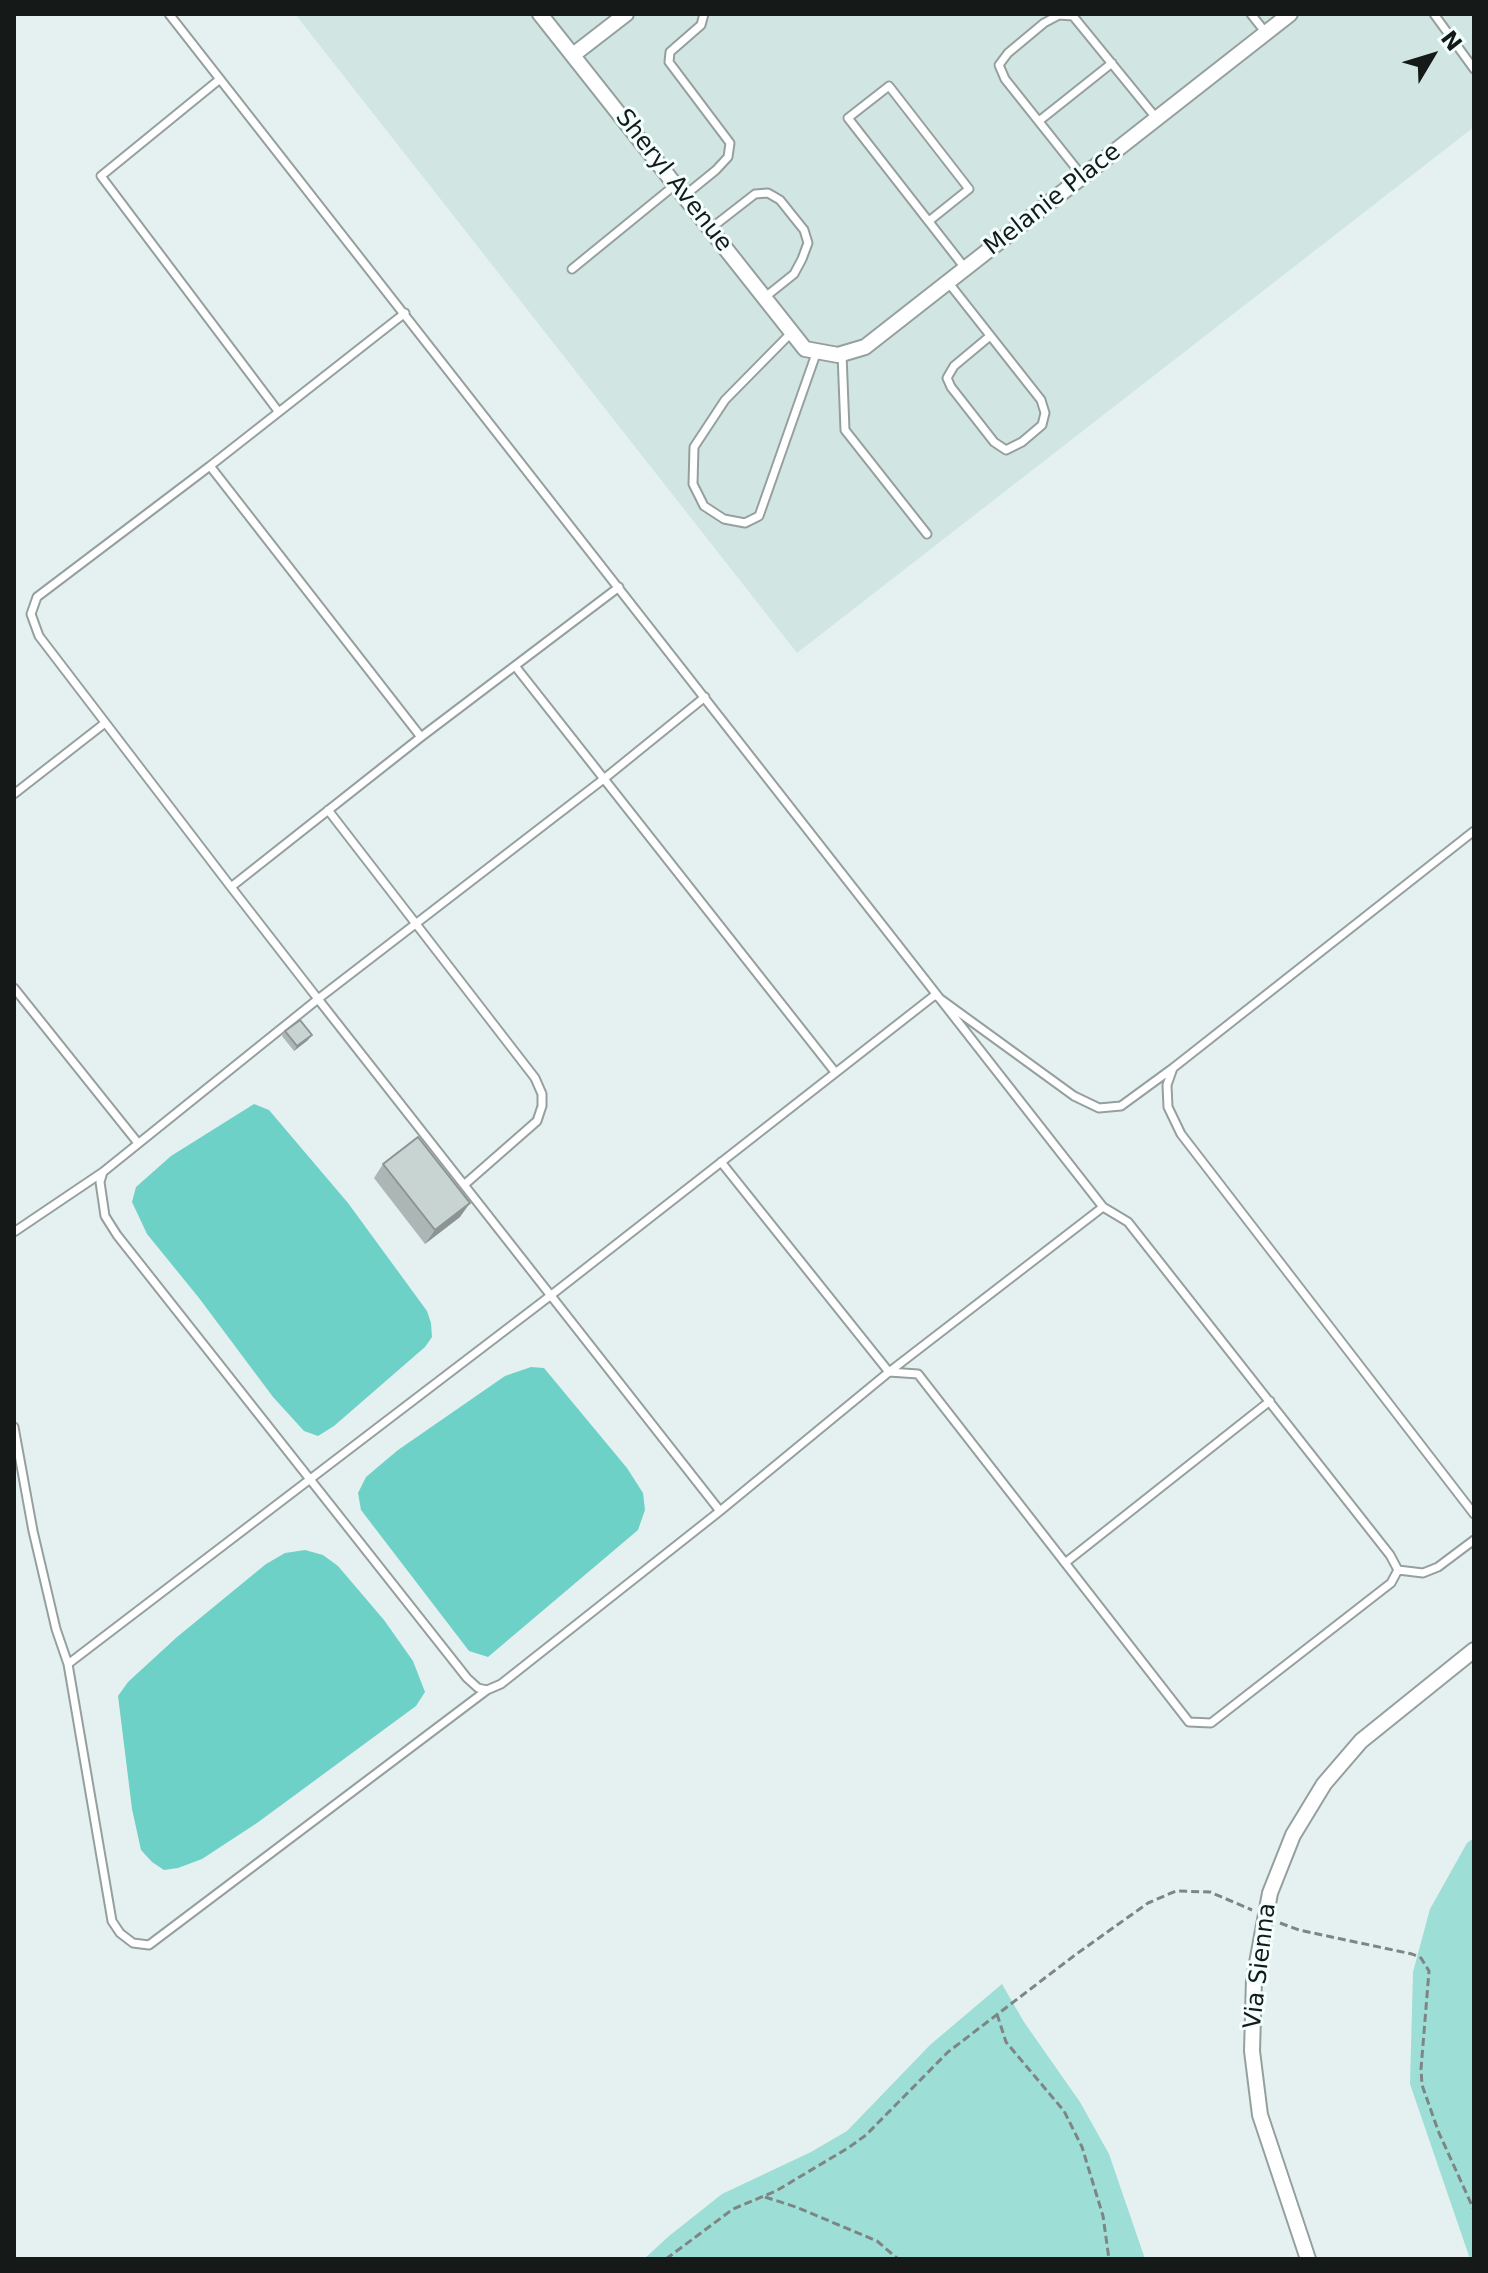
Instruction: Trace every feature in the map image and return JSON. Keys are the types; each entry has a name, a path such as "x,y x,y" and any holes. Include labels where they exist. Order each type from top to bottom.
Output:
{"street":[{"name":"Sheryl Avenue","path":"540,14 764,298 811,350"},
{"path":"573,55 626,14"},
{"name":"Melanie Place","path":"842,354 865,347 1290,14"},
{"path":"811,350 842,354"},
{"name":"Via Sienna","path":"1308,2259 1260,2115 1252,2051 1254,1979 1270,1893 1293,1835 1324,1784 1361,1741 1474,1650"}],"lane":[{"path":"169,14 935,995 1103,1207 1128,1222 1390,1555 1398,1570"},
{"path":"572,269 680,190 716,170 728,157 730,143 669,62 670,52 701,25 704,14"},
{"path":"1251,14 1266,33"},
{"path":"1434,14 1474,69"},
{"path":"1083,177 1005,79 999,65 1008,53 1044,23 1059,15 1073,16 1157,119"},
{"path":"1039,121 1112,63"},
{"path":"220,79 101,176 278,411"},
{"path":"929,221 969,189 889,86 848,118 965,268"},
{"path":"710,229 755,194 768,193 780,200 804,230 808,243 794,274 764,298"},
{"path":"948,282 1041,400 1045,413 1042,425 1022,442 1006,450 994,442 947,378 954,366 990,336"},
{"path":"405,313 37,597 31,614 39,636 105,723 720,1511"},
{"path":"792,332 725,400 694,447 693,484 704,506 724,519 745,523 759,516 811,350"},
{"path":"842,354 845,430 927,534"},
{"path":"210,466 421,737"},
{"path":"231,887 421,737 619,587"},
{"path":"515,666 835,1072"},
{"path":"14,1232 103,1172 318,999 705,697"},
{"path":"14,794 105,723"},
{"path":"328,810 535,1078 542,1094 537,1121 464,1185"},
{"path":"935,995 1074,1096 1099,1108 1121,1106 1474,831"},
{"path":"14,988 138,1143"},
{"path":"68,1664 550,1296 935,995"},
{"path":"1173,1068 1167,1085 1168,1107 1181,1134 1474,1514"},
{"path":"721,1162 889,1372 918,1374 1189,1722 1211,1723 1391,1583 1398,1570"},
{"path":"103,1172 100,1182 105,1216 117,1235 467,1678 478,1688 487,1690"},
{"path":"14,1427 33,1531 56,1629 68,1664 112,1921 120,1933 133,1943 149,1945 487,1690 501,1684 720,1511 889,1372 1103,1207"},
{"path":"1065,1563 1270,1401"},
{"path":"1398,1570 1423,1573 1438,1567 1474,1540"}],"path":[{"path":"666,2259 733,2209 824,2165 866,2135 948,2052 1148,1903 1176,1891 1210,1892 1299,1930 1421,1958 1429,1971 1422,2085 1439,2133 1474,2210"},
{"path":"997,2014 1006,2042 1064,2111 1082,2147 1103,2216 1109,2259"},
{"path":"763,2196 877,2241 898,2259"}],"shaded area":[{"path":"295,14 1474,14 1474,127 797,653"},
{"path":"254,1104 269,1110 348,1203 427,1311 431,1323 432,1337 425,1347 334,1426 318,1436 304,1431 273,1397 147,1234 132,1202 136,1187 171,1156"},
{"path":"531,1367 544,1368 627,1468 643,1493 645,1510 638,1530 488,1657 469,1651 361,1510 358,1493 366,1477 398,1450 505,1376"},
{"path":"305,1550 323,1555 338,1566 384,1620 413,1661 425,1692 416,1706 257,1823 202,1859 164,1870 141,1850 132,1809 118,1696 128,1682 177,1637 266,1564 285,1553"},
{"path":"1474,1838 1474,2259 1470,2259 1410,2084 1413,1972 1430,1909 1467,1843"},
{"path":"1002,1984 1024,2022 1080,2102 1109,2154 1145,2259 644,2259 722,2194 811,2152 847,2131 930,2045"}],"building":[{"path":"300,1020 312,1035 297,1046 285,1031"},
{"path":"418,1137 470,1203 435,1230 383,1164"}]}
